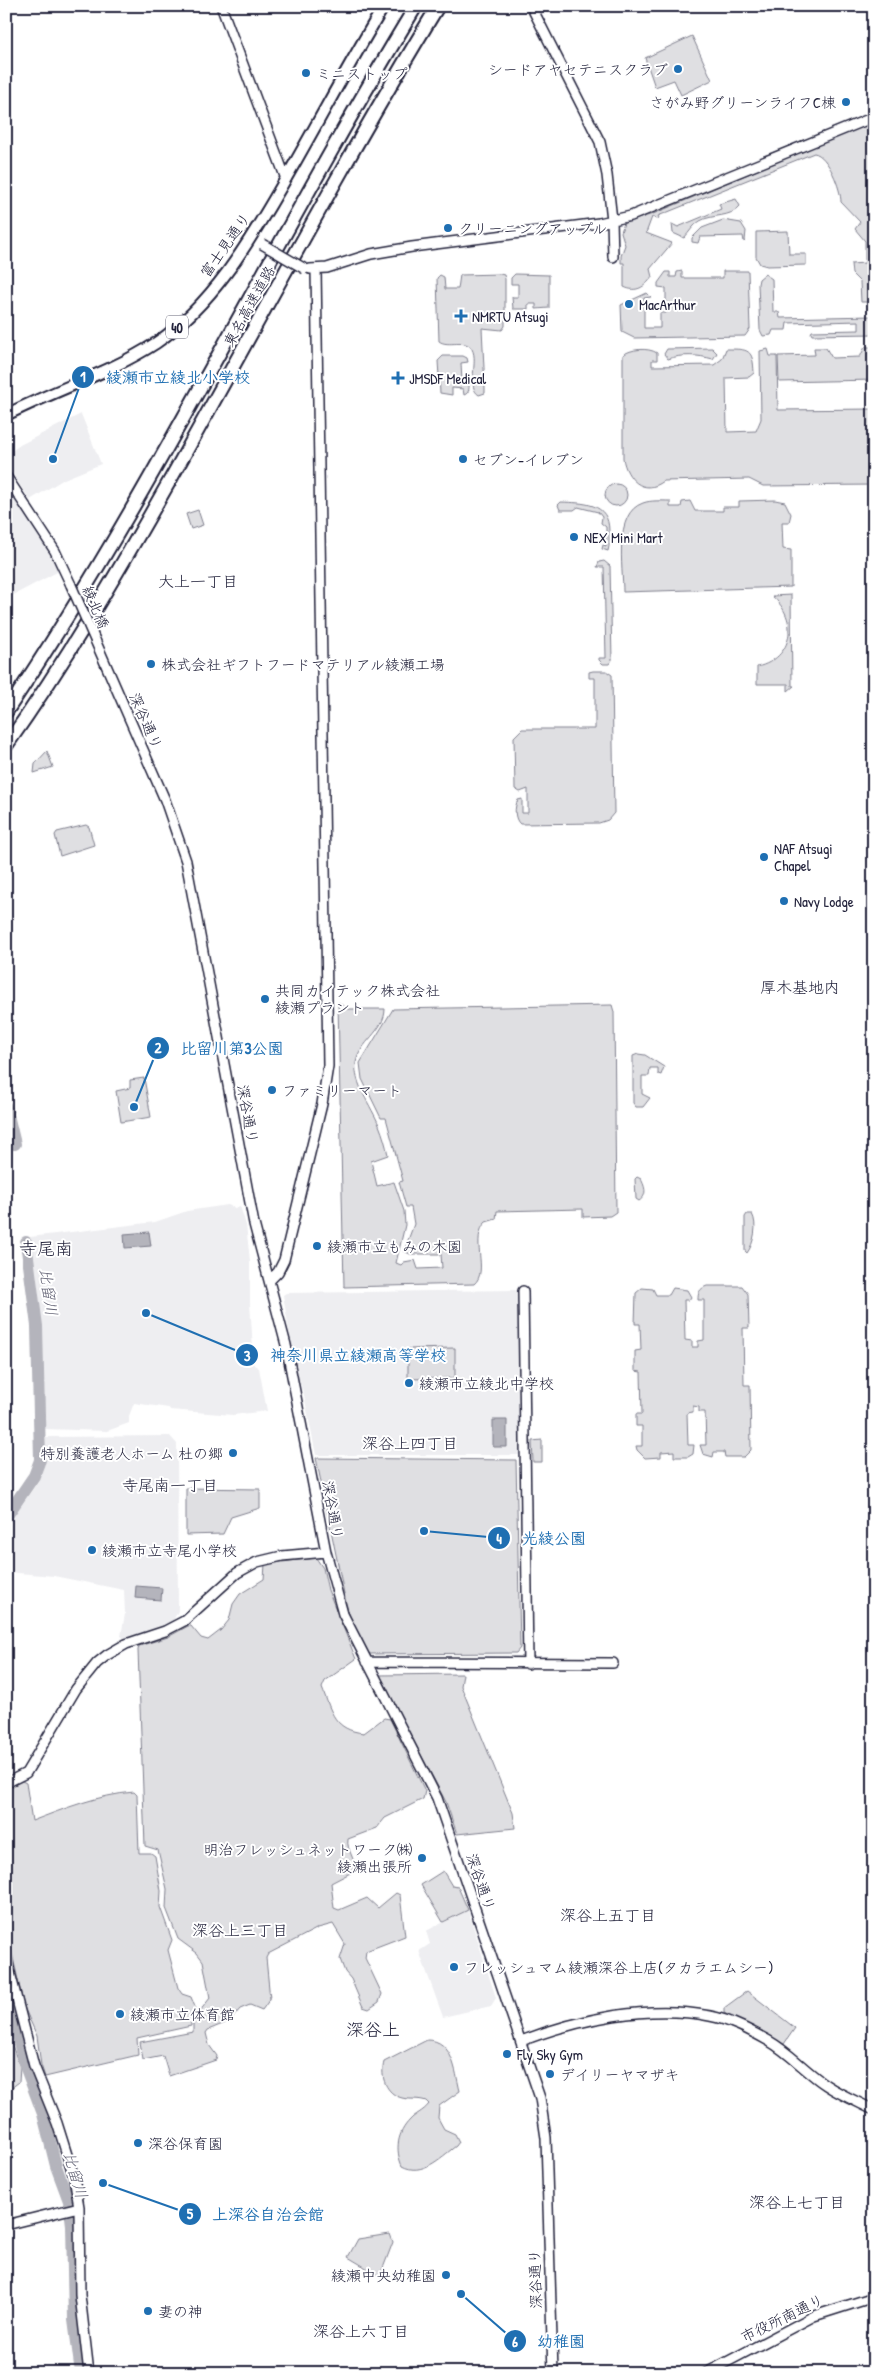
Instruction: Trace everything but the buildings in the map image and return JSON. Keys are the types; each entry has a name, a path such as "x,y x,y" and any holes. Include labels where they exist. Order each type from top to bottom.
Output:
{"highway":[{"name":"東名高速道路","path":"6,712 101,563 255,285 416,6"},
{"name":"東名高速道路","path":"6,746 63,664 118,572 343,170 438,6"}],"main road":[{"name":"富士見通り","path":"6,415 156,343 178,326 201,304 251,238 384,6"}],"street":[{"path":"221,6 286,179"},
{"path":"531,6 600,142 606,164 612,220 612,258"},
{"path":"251,238 305,269 316,269 327,268 371,254 412,247 612,220 653,208 874,117"},
{"path":"270,1281 278,1272 284,1260 316,1129 328,1066 316,269"},
{"name":"綾北橋","path":"6,476 55,551 95,640"},
{"name":"深谷通り","path":"95,640 176,828 186,861 250,1202 294,1379 326,1552 343,1614 437,1798 540,2098 546,2138 553,2373"},
{"path":"523,1292 528,1664"},
{"path":"6,1783 26,1773 76,1689 97,1663 107,1655 126,1644 165,1631 184,1621 237,1573 257,1562 282,1556 326,1552"},
{"path":"367,1662 613,1663"},
{"path":"6,1957 34,2066 70,2159 76,2207 80,2295 89,2373"},
{"path":"521,2041 566,2027 618,2016 657,2012 710,2016 742,2027 770,2042 827,2086 874,2110"},
{"path":"6,2225 76,2207"},
{"name":"市役所南通り","path":"706,2373 814,2316 874,2296"}],"shaded area":[{"name":"シードアヤセテニスクラブ","path":"692,36 712,80 681,95 674,80 655,87 645,58"},
{"path":"874,121 874,302 861,302 860,282 852,274 851,264 865,263 865,241 855,229 860,222 841,202 839,189 829,166 819,155 814,153 658,216 659,218 657,219 652,217 646,233 672,243 650,269 652,277 646,284 636,289 624,287 624,263 621,263 621,256 625,245 621,232 624,223 653,214"},
{"path":"736,199 740,206 736,210 700,221 684,238 673,233 672,224 678,227 721,209 719,204"},
{"path":"723,220 741,223 746,231 744,242 743,236 700,237 698,243 692,242 692,238 702,228"},
{"path":"788,231 789,254 806,254 806,265 767,266 760,264 756,257 756,232"},
{"path":"682,271 682,278 723,278 723,271 748,271 750,329 745,336 634,338 622,332 621,305 647,293 651,297 644,298 644,328 660,328 660,313 666,313 666,288 658,287 658,283 666,272 670,272 670,277 676,277 677,272"},
{"path":"515,274 549,275 549,308 536,309 536,304 528,304 528,309 513,309 512,297 518,297 518,284 511,284 511,278"},
{"path":"765,274 772,279 773,312 779,312 780,318 872,316 874,311 874,334 812,335 811,333 812,331 859,330 859,321 787,323 786,330 773,330 771,335 763,336 760,330 758,284 759,279"},
{"path":"440,275 444,277 445,289 458,289 460,275 504,275 505,279 505,326 502,330 482,328 485,393 479,395 473,386 474,354 472,349 466,344 447,344 439,341 437,278"},
{"path":"865,347 874,347 874,380 779,382 778,356 815,355 814,348 826,348 832,358 860,357"},
{"path":"712,348 717,353 713,359 679,356 668,359 664,354 667,349"},
{"path":"644,349 657,353 657,360 652,360 652,366 714,365 722,359 726,349 740,349 748,352 751,355 754,373 749,377 726,378 727,432 756,431 761,419 760,351 768,349 770,356 777,356 778,410 874,409 874,485 763,486 749,479 664,481 649,487 637,483 628,472 623,458 623,355 630,351"},
{"path":"443,356 463,356 467,358 468,362 461,363 462,382 469,382 469,390 466,394 464,395 463,389 452,388 452,395 440,393 438,361"},
{"path":"81,414 101,464 64,479 30,500 6,464 6,455 20,445"},
{"path":"616,484 626,491 627,495 620,505 616,506 606,499 605,495 612,485"},
{"path":"6,487 43,540 59,571 6,599"},
{"path":"775,500 785,502 791,514 789,522 782,522 783,549 791,550 791,587 623,592 621,556 623,529 627,518 634,509 643,503 649,501 670,501 670,507 681,507 682,502 690,501 695,511 723,511 723,507 739,507 739,501"},
{"path":"561,502 586,504 600,509 605,514 609,531 608,551 602,549 603,545 606,546 606,527 601,523 602,517 598,512 578,507 574,510 560,510 558,505"},
{"path":"198,510 203,525 191,529 186,514"},
{"path":"604,561 610,566 612,660 609,664 603,664 599,660 599,658 606,658 604,567 597,567 599,562"},
{"path":"791,595 792,686 794,686 788,691 788,684 757,684 757,667 779,655 785,647 789,637 789,626 781,605 772,596"},
{"path":"606,671 612,675 614,813 608,820 599,823 520,824 515,813 516,806 518,800 522,799 522,813 528,813 528,789 520,792 515,789 514,737 522,729 595,729 595,678 589,678 589,672"},
{"path":"47,751 53,767 34,773 35,764"},
{"path":"86,825 89,827 94,845 60,856 55,835 57,832"},
{"path":"338,1002 347,1009 385,1009 381,1024 358,1056 356,1071 360,1087 376,1118 388,1155 371,1161 377,1186 394,1182 404,1211 405,1225 396,1263 401,1265 404,1262 415,1260 418,1269 442,1268 441,1254 410,1254 404,1251 414,1224 411,1207 406,1207 399,1182 403,1181 386,1118 381,1118 362,1079 360,1063 393,1009 612,1005 614,1012 616,1212 610,1216 583,1217 583,1209 497,1211 496,1219 486,1222 481,1229 479,1237 480,1271 474,1284 344,1287"},
{"path":"638,1054 645,1055 664,1067 661,1075 658,1074 658,1068 650,1068 649,1076 642,1076 642,1094 650,1098 643,1107 636,1107 633,1103 633,1056"},
{"path":"144,1078 151,1117 121,1122 116,1091 130,1088 130,1080"},
{"path":"637,1177 641,1179 645,1191 644,1196 639,1201 636,1199 635,1179"},
{"path":"228,1205 235,1208 240,1206 246,1225 250,1261 250,1303 254,1365 259,1368 267,1411 233,1415 170,1410 169,1408 134,1403 129,1416 129,1423 107,1431 45,1429 42,1323 30,1237 155,1222 187,1211"},
{"path":"747,1214 752,1214 755,1228 747,1253 745,1251 745,1217"},
{"path":"149,1232 151,1246 125,1248 124,1234"},
{"path":"707,1286 742,1286 748,1294 749,1328 743,1328 744,1385 750,1385 751,1450 744,1457 725,1457 724,1452 714,1452 713,1457 703,1454 700,1445 706,1445 705,1412 699,1412 699,1407 693,1406 693,1412 687,1413 688,1445 694,1445 693,1454 688,1457 674,1457 674,1451 661,1452 661,1457 645,1458 637,1450 636,1446 642,1446 642,1426 636,1426 636,1414 642,1414 641,1372 635,1371 635,1351 641,1350 640,1324 635,1324 636,1293 642,1288 653,1289 656,1295 669,1295 673,1288 687,1290 691,1297 689,1300 684,1300 685,1340 692,1341 692,1347 698,1347 698,1341 704,1340 704,1300 698,1300 698,1295"},
{"name":"綾瀬市立綾北中学校","path":"518,1290 519,1455 316,1455 304,1395 296,1371 283,1295 286,1293"},
{"path":"455,1348 455,1378 408,1379 408,1349"},
{"path":"493,1420 507,1420 507,1447 493,1447"},
{"name":"綾瀬市立寺尾小学校","path":"170,1436 177,1444 178,1611 173,1621 125,1639 121,1636 125,1614 124,1590 54,1576 6,1572 6,1527 38,1482 45,1464 46,1437"},
{"path":"542,1440 542,1462 533,1462 532,1441"},
{"path":"316,1458 516,1460 520,1648 516,1653 369,1654 352,1624 346,1603"},
{"path":"186,1488 260,1489 260,1508 231,1517 223,1534 186,1535"},
{"path":"316,1558 323,1568 328,1590 356,1659 325,1681 322,1688 332,1712 340,1724 346,1728 364,1733 384,1718 390,1719 425,1791 423,1799 385,1818 377,1828 348,1839 355,1867 354,1871 331,1883 334,1908 339,1910 367,1898 378,1908 396,1893 400,1895 405,1936 366,1951 365,1958 382,1994 379,2002 369,2009 363,2007 351,1979 345,1972 340,1959 345,1944 333,1924 318,1928 268,1954 266,1958 270,1999 262,2010 250,2005 240,2009 230,2021 208,2030 206,2033 209,2045 217,2056 216,2060 169,2076 163,2056 143,2060 140,2042 193,2032 193,2020 210,1998 203,1961 197,1953 178,1939 166,1908 167,1889 158,1850 145,1846 139,1646 168,1637 188,1626 191,1626 201,1638 208,1640 221,1630 229,1620 233,1604 240,1594 264,1579 265,1564"},
{"path":"136,1586 162,1588 161,1600 135,1598"},
{"path":"463,1674 461,1686 513,1813 515,1828 457,1834 446,1802 379,1675"},
{"path":"22,1781 26,1783 32,1821 95,1799 134,1792 137,1795 139,1853 151,1853 155,1856 161,1891 160,1907 172,1940 168,1950 178,1988 182,1994 191,1997 195,2007 195,2013 190,2014 191,2026 137,2038 138,2055 45,2077 41,2065 37,2036 24,2007 6,1926 6,1788"},
{"path":"443,1871 452,1886 458,1887 468,1910 443,1922 421,1885"},
{"path":"468,1910 496,1998 491,2006 443,2017 419,1951 430,1944 426,1931"},
{"path":"747,1991 795,2028 784,2044 724,2013 724,2008"},
{"path":"6,2029 20,2067 19,2082 6,2092"},
{"path":"427,2040 436,2041 442,2045 448,2051 454,2066 460,2091 439,2106 438,2118 444,2129 455,2134 459,2142 430,2165 424,2168 409,2169 402,2166 398,2154 398,2142 402,2130 410,2120 429,2104 423,2100 402,2098 392,2093 384,2079 383,2068 384,2062"},
{"path":"390,2234 393,2242 380,2276 348,2257 358,2239"}],"waterway":[{"name":"比留川","path":"6,1107 15,1144"},
{"name":"比留川","path":"6,1517 34,1476 40,1460 37,1326 26,1242"},
{"name":"比留川","path":"6,1991 25,2066 43,2114 56,2166 69,2201 72,2225 74,2320 81,2373"}],"place":[{"name":"シードアヤセテニスクラブ","path":"678,69"},
{"name":"ミニストップ","path":"306,73"},
{"name":"さがみ野グリーンライフC棟","path":"846,102"},
{"name":"クリーニングアップル","path":"448,228"},
{"name":"MacArthur","path":"629,304"},
{"name":"NMRTU Atsugi","path":"461,316"},
{"name":"JMSDF Medical","path":"398,378"},
{"name":"綾瀬市立綾北小学校","path":"53,459"},
{"name":"セブン-イレブン","path":"463,459"},
{"name":"NEX Mini Mart","path":"574,537"},
{"name":"株式会社ギフトフードマテリアル綾瀬工場","path":"151,664"},
{"name":"NAF Atsugi Chapel","path":"764,857"},
{"name":"Navy Lodge","path":"784,901"},
{"name":"共同カイテック株式会社 綾瀬プラント","path":"265,999"},
{"name":"ファミリーマート","path":"272,1090"},
{"name":"比留川第3公園","path":"134,1107"},
{"name":"綾瀬市立もみの木園","path":"317,1246"},
{"name":"神奈川県立綾瀬高等学校","path":"146,1313"},
{"name":"綾瀬市立綾北中学校","path":"409,1383"},
{"name":"特別養護老人ホーム 杜の郷","path":"233,1453"},
{"name":"光綾公園","path":"424,1531"},
{"name":"綾瀬市立寺尾小学校","path":"92,1550"},
{"name":"明治フレッシュネットワーク㈱ 綾瀬出張所","path":"422,1858"},
{"name":"フレッシュマム綾瀬深谷上店(タカラエムシー)","path":"454,1967"},
{"name":"綾瀬市立体育館","path":"120,2014"},
{"name":"Fly Sky Gym","path":"507,2054"},
{"name":"デイリーヤマザキ","path":"550,2074"},
{"name":"深谷保育園","path":"138,2143"},
{"name":"上深谷自治会館","path":"103,2183"},
{"name":"綾瀬中央幼稚園","path":"446,2275"},
{"name":"幼稚園","path":"461,2294"},
{"name":"妻の神","path":"148,2311"}],"district":[{"name":"大上一丁目","path":"198,581"},
{"name":"厚木基地内","path":"800,987"},
{"name":"寺尾南","path":"46,1248"},
{"name":"深谷上四丁目","path":"410,1443"},
{"name":"寺尾南一丁目","path":"170,1485"},
{"name":"深谷上五丁目","path":"608,1915"},
{"name":"深谷上三丁目","path":"240,1930"},
{"name":"深谷上","path":"373,2029"},
{"name":"深谷上七丁目","path":"797,2202"},
{"name":"深谷上六丁目","path":"361,2331"}]}
